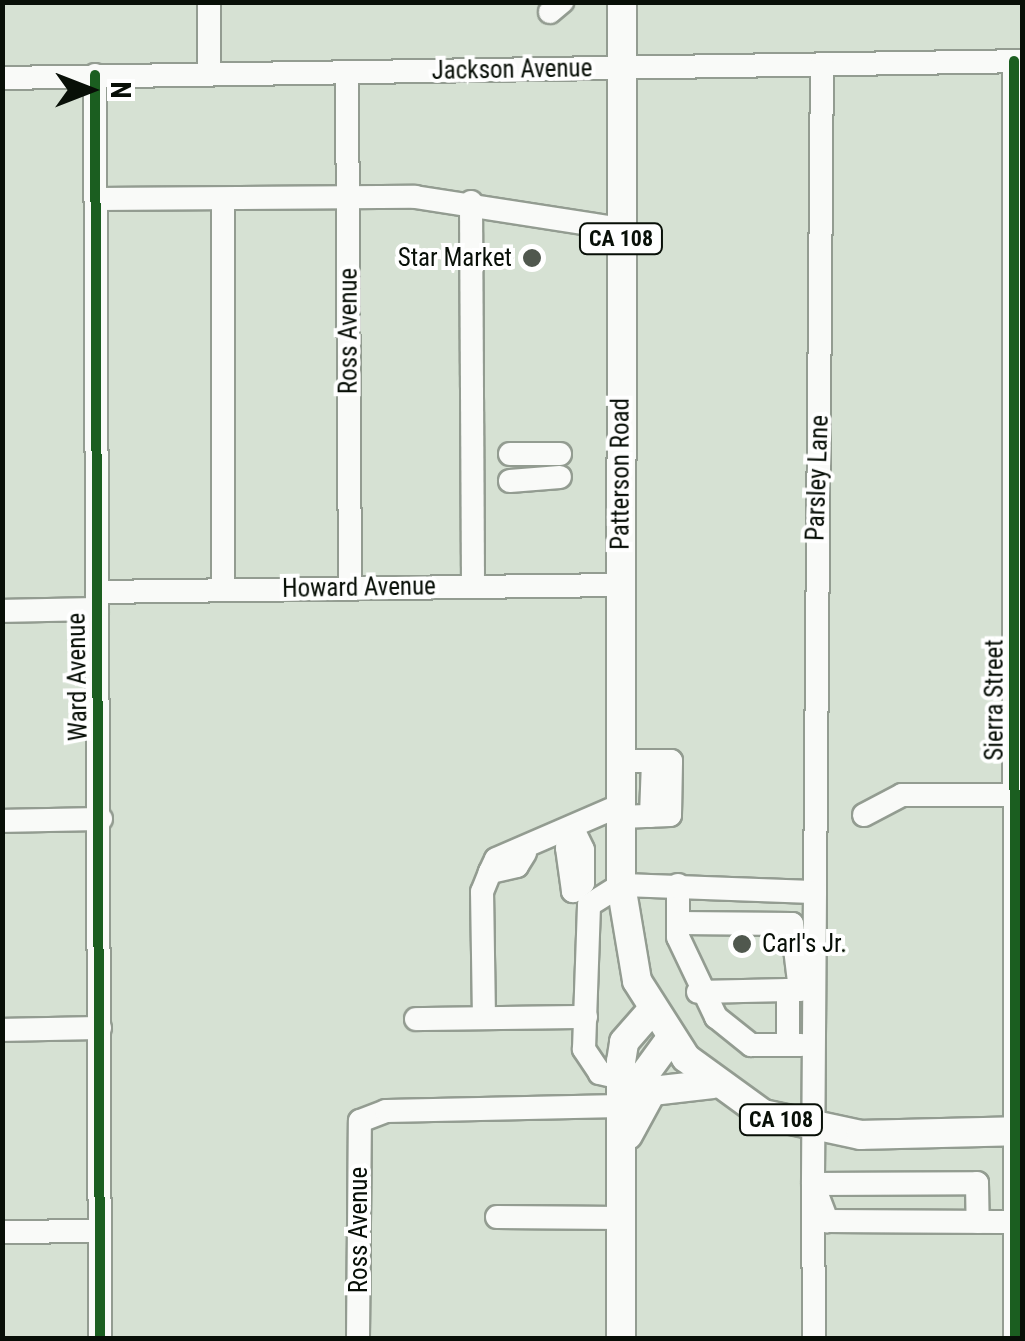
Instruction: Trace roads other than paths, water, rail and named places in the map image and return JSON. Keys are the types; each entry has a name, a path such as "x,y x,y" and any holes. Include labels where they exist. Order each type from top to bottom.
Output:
{"main road":[{"name":"Patterson Road","path":"622,2 621,886 626,945 652,1011"},
{"name":"CA 108","path":"652,1011 713,1084 814,1130 1018,1131"},
{"path":"622,1338 624,1042 652,1011"},
{"path":"622,1092 671,1038"},
{"path":"621,1156 639,1102 652,1091 713,1084"}],"street":[{"path":"209,2 209,73"},
{"name":"Jackson Avenue","path":"2,78 1018,61"},
{"name":"Sierra Street","path":"1015,1338 1018,61"},
{"name":"Parsley Lane","path":"814,1338 822,64"},
{"name":"Ross Avenue","path":"346,73 350,588"},
{"name":"Ward Avenue","path":"94,76 101,819 100,1338"},
{"path":"98,200 349,196 472,202 620,229"},
{"path":"222,199 223,590"},
{"path":"472,202 473,586"},
{"path":"510,468 560,466"},
{"name":"Howard Avenue","path":"2,610 223,590 622,584"},
{"path":"484,1018 482,892 496,859 525,853 621,811 670,815 671,761 622,761"},
{"path":"864,815 902,795 1015,795"},
{"path":"2,820 101,819"},
{"path":"574,834 583,883 589,1062 622,1092"},
{"path":"678,884 678,923 698,992 751,1045 813,1045"},
{"path":"581,898 621,886 678,884 815,892"},
{"path":"678,923 792,924 794,990 788,1045"},
{"path":"698,992 794,990"},
{"path":"416,1018 586,1017"},
{"path":"2,1030 100,1028"},
{"name":"Ross Avenue","path":"358,1338 360,1122 386,1111 622,1092"},
{"path":"978,1222 978,1183 813,1184 827,1221 978,1222 1015,1222"},
{"path":"497,1218 622,1218"},
{"path":"2,1232 100,1231"}],"place":[{"name":"Star Market","path":"532,258"},
{"name":"Carl's Jr.","path":"742,944"}]}
